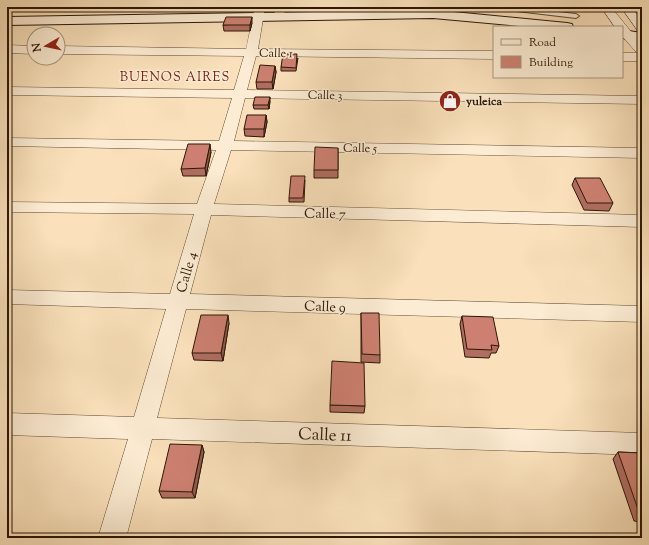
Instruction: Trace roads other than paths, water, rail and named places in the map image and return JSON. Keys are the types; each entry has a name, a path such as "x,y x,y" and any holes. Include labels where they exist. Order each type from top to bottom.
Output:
{"street":[{"path":"606,7 619,26"},
{"path":"626,7 642,29"},
{"path":"7,21 258,12 434,11 463,16 558,26"},
{"name":"Calle 4","path":"112,538 204,210 225,146 251,52 258,12"},
{"path":"623,31 642,37"},
{"path":"623,31 642,52"},
{"path":"7,49 26,50"},
{"name":"Calle 1","path":"66,50 493,55"},
{"path":"623,57 642,57"},
{"name":"Calle 3","path":"7,91 642,100"},
{"name":"Calle 5","path":"7,142 642,153"},
{"name":"Calle 7","path":"7,207 642,220"},
{"name":"Calle 9","path":"7,297 642,314"},
{"name":"Calle 11","path":"7,424 642,444"}],"lane":[{"path":"499,7 576,16"}],"place":[{"name":"yuleica","path":"450,101"}],"district":[{"name":"BUENOS AIRES","path":"175,76"}]}
